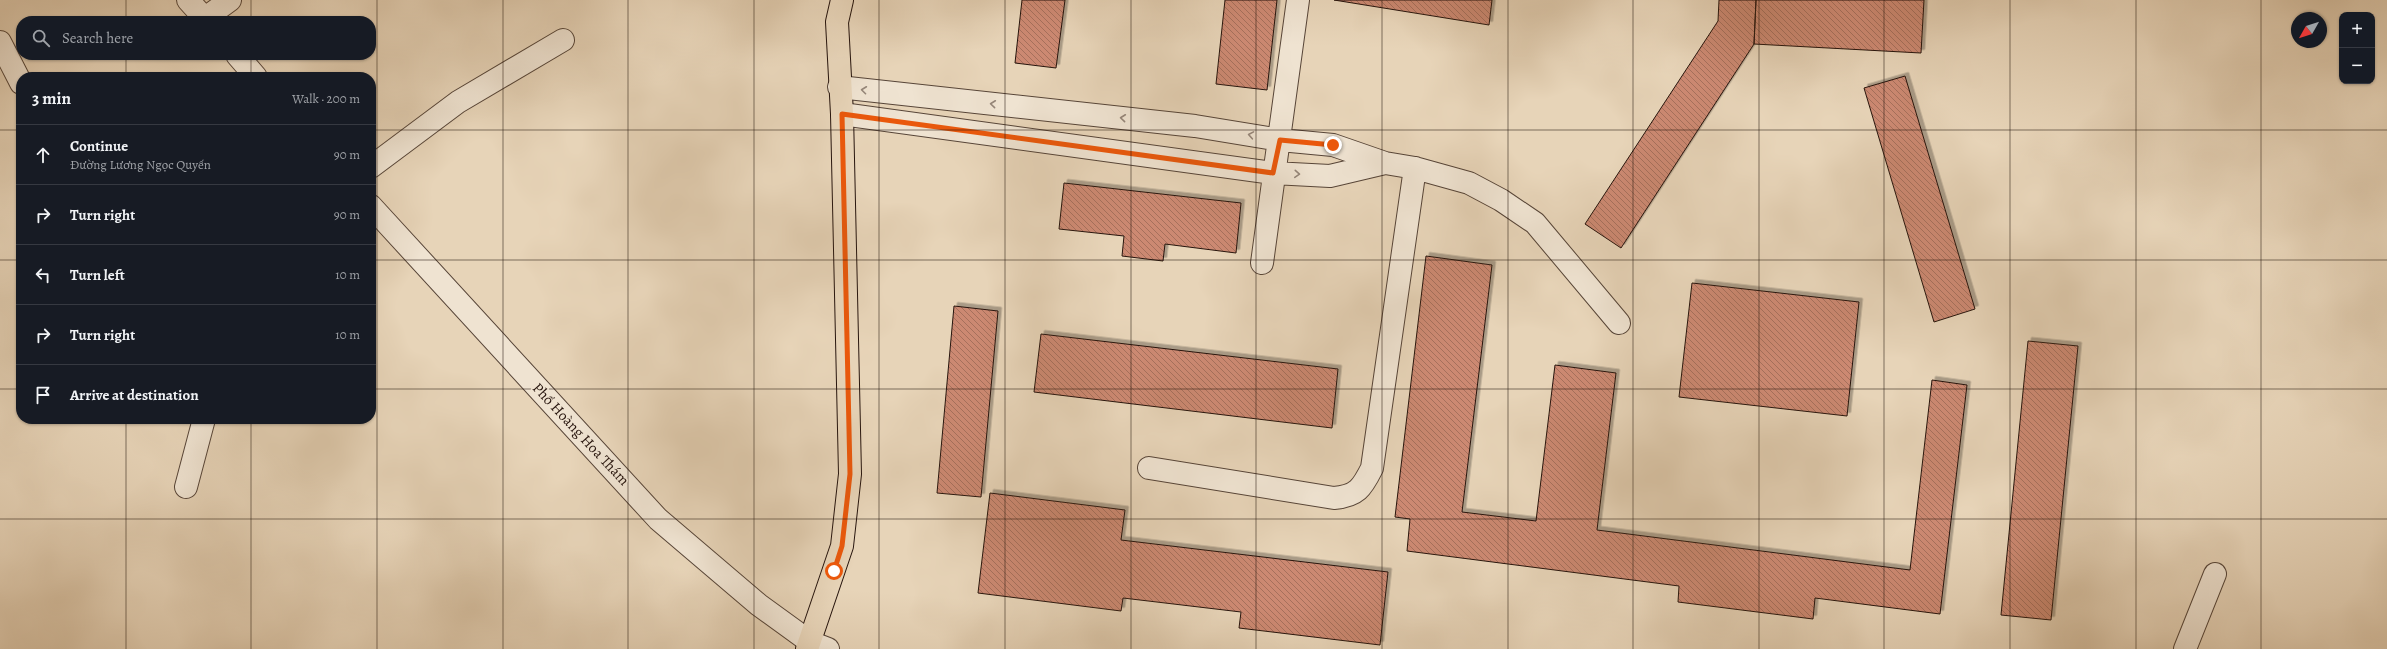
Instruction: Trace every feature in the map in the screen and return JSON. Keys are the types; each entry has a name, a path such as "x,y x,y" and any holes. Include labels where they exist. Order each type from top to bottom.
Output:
{"main road":[{"path":"815,647 842,546 850,474 842,114 836,22 828,0"},
{"path":"836,22 842,0"}],"street":[{"path":"188,0 202,16"},
{"path":"211,16 230,0"},
{"path":"1262,262 1273,173 1280,140 1298,0"},
{"path":"376,163 458,102 563,40"},
{"path":"0,42 16,73"},
{"path":"241,60 252,72"},
{"path":"840,87 1194,126 1280,140 1333,145 1385,163 1414,168 1469,184 1501,200 1535,223 1619,323"},
{"path":"842,114 1273,173 1330,176 1385,163"},
{"path":"1149,468 1334,498 1349,497 1363,486 1372,468 1414,168"},
{"name":"Phố Hoàng Hoa Thám","path":"376,211 658,519 758,605 815,647"},
{"path":"186,486 203,424"},
{"path":"2185,649 2215,574"}],"building":[{"path":"1022,0 1065,0 1056,68 1015,63"},
{"path":"1225,0 1277,0 1267,90 1216,84"},
{"path":"1334,0 1492,0 1489,25"},
{"path":"1719,0 1756,0 1754,44 1621,248 1585,224 1718,21"},
{"path":"1756,0 1924,0 1921,53 1754,44"},
{"path":"1905,76 1975,309 1934,322 1864,88"},
{"path":"1064,183 1241,203 1236,253 1165,244 1163,261 1122,256 1124,236 1059,229"},
{"path":"1426,256 1492,265 1462,512 1536,521 1555,365 1616,373 1597,530 1910,570 1932,380 1967,385 1940,614 1815,598 1813,619 1678,602 1679,586 1407,551 1410,519 1395,517"},
{"path":"1692,283 1859,302 1847,416 1679,397"},
{"path":"954,306 998,311 981,497 937,493"},
{"path":"1041,334 1338,369 1332,428 1034,392"},
{"path":"2028,341 2078,346 2051,620 2001,615"},
{"path":"990,493 1125,510 1121,540 1388,572 1380,645 1239,628 1241,612 1123,598 1121,611 978,593"}],"route":[{"path":"834,571 842,546 850,474 842,114 1273,173 1280,140 1333,145"}]}
